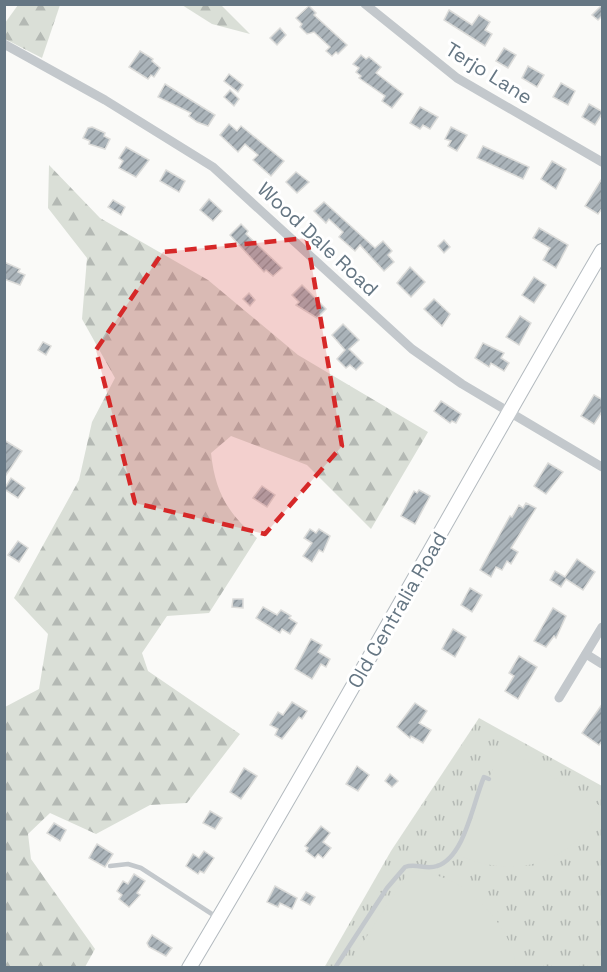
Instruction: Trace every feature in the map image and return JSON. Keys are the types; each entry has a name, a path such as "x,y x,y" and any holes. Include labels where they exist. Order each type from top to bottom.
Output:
{"street":[{"name":"Terjo Lane","path":"364,4 458,78 603,162"},
{"name":"Wood Dale Road","path":"4,44 105,100 213,167 396,336 437,367 508,412 603,467"},
{"name":"Old Centralia Road","path":"189,968 380,643 508,412 603,251"},
{"path":"559,698 603,627"},
{"path":"586,654 603,664"}],"lane":[{"path":"335,968 387,888 405,867 434,868 450,859 462,836 484,777 489,779"},
{"path":"110,866 128,864 141,868 219,918"}],"highlighted area":[{"path":"307,238 342,446 265,534 135,503 96,350 163,252"}],"green space":[{"path":"18,5 60,5 42,58 5,39 5,23"},
{"path":"182,5 221,5 250,34 212,24"},
{"path":"49,165 100,218 208,280 298,355 428,432 371,529 307,465 231,436 211,453 219,490 224,500 238,520 257,538 209,613 167,616 142,653 148,671 240,734 187,803 150,805 96,834 50,813 28,834 31,859 95,949 85,967 5,967 5,707 39,689 48,634 14,598 79,480 92,422 115,378 82,319 87,258 48,208"},
{"path":"479,718 602,786 602,967 324,968 391,851"},
{"path":"509,750 602,807 589,827 574,842 558,854 540,862 521,866 500,866 457,855 499,754"},
{"path":"411,868 450,881 476,898 503,930 514,955 516,967 347,967"}],"building":[{"path":"603,4 603,15 598,20 592,15"},
{"path":"309,6 316,13 314,15 347,45 338,54 336,52 332,56 326,51 330,47 314,32 307,34 300,27 302,24 296,18"},
{"path":"449,10 472,25 479,15 490,22 485,30 492,34 485,46 444,20"},
{"path":"280,28 286,35 277,45 270,38"},
{"path":"504,48 516,55 508,68 496,61"},
{"path":"140,51 153,59 152,61 160,68 154,77 151,75 148,79 129,67"},
{"path":"361,55 366,59 369,57 381,67 376,73 403,94 392,108 382,101 385,96 359,78 361,76 356,72 359,68 353,64"},
{"path":"528,66 544,75 537,87 522,78"},
{"path":"229,74 243,85 238,92 224,81"},
{"path":"561,83 575,91 568,105 553,97"},
{"path":"165,84 215,115 208,126 189,116 191,113 158,97"},
{"path":"230,90 239,99 234,106 224,97"},
{"path":"589,104 603,112 595,125 582,117"},
{"path":"420,107 438,117 430,129 423,125 420,129 410,123"},
{"path":"229,124 237,131 241,126 284,161 271,176 253,160 258,155 245,144 238,152 220,135"},
{"path":"92,127 105,133 104,136 110,139 105,149 89,144 90,141 83,138 88,128"},
{"path":"451,127 467,135 457,151 448,146 451,141 445,139"},
{"path":"483,146 529,167 523,179 477,158"},
{"path":"126,147 149,160 136,177 119,168 123,161 119,158"},
{"path":"552,161 566,169 556,189 541,179"},
{"path":"166,170 185,181 179,192 160,181"},
{"path":"296,172 309,182 297,193 286,182"},
{"path":"603,177 603,207 598,214 585,206"},
{"path":"209,199 222,211 213,221 200,210"},
{"path":"113,200 125,207 121,215 108,207"},
{"path":"324,202 375,248 383,241 392,251 388,255 394,262 384,271 360,245 355,251 339,237 343,232 329,219 326,223 314,211"},
{"path":"241,224 248,231 246,234 282,268 273,276 266,270 264,272 230,235"},
{"path":"539,228 568,245 556,268 543,260 550,248 533,238"},
{"path":"444,240 450,247 444,253 438,246"},
{"path":"4,262 20,269 18,272 25,275 20,285 4,279"},
{"path":"410,267 425,282 411,297 397,283"},
{"path":"534,277 546,285 534,303 522,295"},
{"path":"302,285 326,309 317,318 296,305 299,302 292,295"},
{"path":"249,293 255,300 250,306 243,299"},
{"path":"434,299 450,314 442,326 424,309"},
{"path":"520,316 531,323 519,345 506,337"},
{"path":"343,324 359,340 349,349 363,363 356,370 350,365 346,368 337,359 345,350 332,335"},
{"path":"43,342 51,346 46,355 38,350"},
{"path":"483,343 504,353 501,358 509,363 504,371 491,363 489,367 475,358"},
{"path":"594,395 603,400 603,410 594,424 581,416"},
{"path":"441,401 461,414 456,423 452,421 450,423 434,411"},
{"path":"4,440 22,451 4,478"},
{"path":"548,463 563,472 546,494 534,486"},
{"path":"11,478 25,488 18,498 4,489"},
{"path":"262,486 275,495 267,507 253,498"},
{"path":"419,490 430,496 415,524 401,516 414,491 417,493"},
{"path":"526,503 536,508 511,548 518,552 511,564 507,561 502,570 496,567 491,577 480,570 510,516 512,517 519,505 523,508"},
{"path":"310,529 316,533 319,529 330,536 323,552 319,550 312,562 303,556 312,543 304,538"},
{"path":"18,541 28,548 19,562 8,555"},
{"path":"577,559 595,572 583,590 566,579 561,587 550,580 555,571 565,577"},
{"path":"470,588 482,595 472,612 461,605"},
{"path":"233,599 243,599 243,608 232,607"},
{"path":"263,607 277,615 281,610 291,616 289,618 297,623 290,634 282,629 280,633 256,618"},
{"path":"553,608 566,616 556,638 554,636 546,647 534,641"},
{"path":"453,629 466,637 455,657 442,649"},
{"path":"311,639 322,645 318,652 330,659 326,667 321,664 312,679 295,669"},
{"path":"519,656 537,667 518,699 505,691 514,676 509,673"},
{"path":"292,702 307,711 302,719 299,717 282,739 275,735 278,729 270,725 278,712 283,715"},
{"path":"415,703 427,711 419,723 431,730 423,743 411,736 410,738 397,727"},
{"path":"603,703 603,740 599,745 582,733"},
{"path":"357,766 369,775 358,791 346,784"},
{"path":"244,768 257,776 241,799 230,792"},
{"path":"390,774 398,781 392,787 385,781"},
{"path":"210,811 222,818 215,829 203,823"},
{"path":"54,823 66,830 60,841 47,833"},
{"path":"321,826 330,833 323,842 331,848 323,858 318,854 315,858 306,851 308,848 305,846"},
{"path":"97,844 113,854 105,867 89,858"},
{"path":"204,851 214,858 204,873 200,871 198,874 186,866 193,854 199,858"},
{"path":"134,874 145,881 137,893 140,895 129,907 119,899 122,895 117,891 123,881 128,884"},
{"path":"275,886 297,898 292,909 280,903 278,907 267,902"},
{"path":"306,892 315,897 310,905 301,900"},
{"path":"152,935 172,948 166,956 149,947 147,943"}]}
